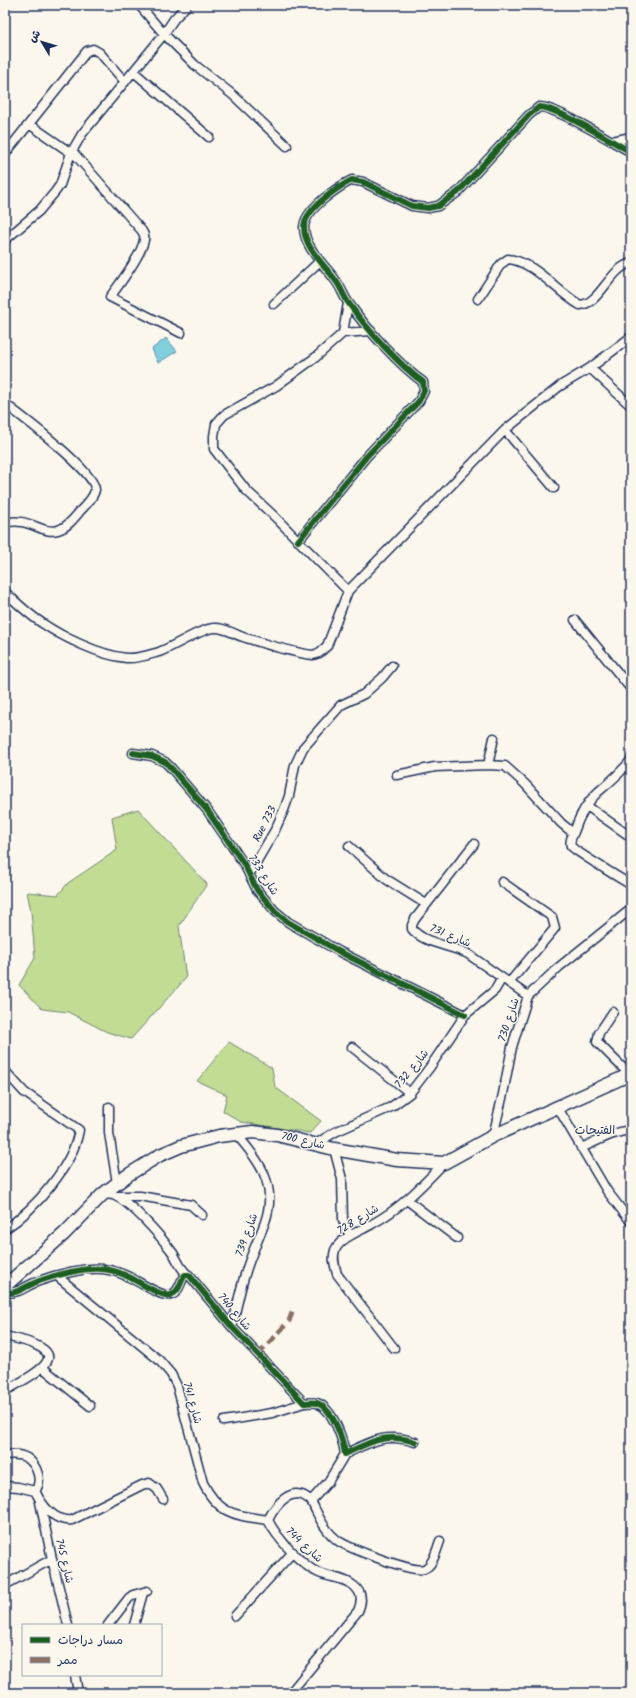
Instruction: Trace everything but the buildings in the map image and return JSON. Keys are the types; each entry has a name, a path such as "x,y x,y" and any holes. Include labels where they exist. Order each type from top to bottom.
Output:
{"main road":[{"path":"444,1163 493,1136 558,1108 600,1086 630,1074"},
{"name":"شارع 700","path":"5,1286 109,1195 117,1183 140,1166 181,1146 219,1136 253,1132 269,1134 334,1149 397,1160 444,1163"}],"street":[{"path":"139,5 164,34 195,65 233,95 287,146"},
{"path":"5,240 39,211 55,192 60,185 71,152 90,124 134,72 174,19 187,5"},
{"path":"5,154 87,51 91,49 100,53 125,82"},
{"path":"134,72 209,137"},
{"path":"298,540 366,457 419,401 424,391 423,382 371,331 348,303 338,284 308,244 304,228 305,221 310,212 340,186 352,180 364,182 412,206 428,208 438,206 458,192 529,115 540,107 563,114 612,140 631,152"},
{"path":"29,124 46,137 71,152 142,231 145,238 143,246 110,297 181,333"},
{"path":"612,140 631,137"},
{"path":"478,299 501,264 508,259 516,259 524,263 560,292 580,305 589,302 620,268 631,263"},
{"path":"274,304 320,261"},
{"path":"343,333 348,303"},
{"path":"348,591 246,490 214,449 214,436 216,424 224,415 276,386 298,371 343,333 371,331"},
{"path":"5,592 42,624 94,649 127,658 144,656 164,650 207,629 215,628 223,628 238,635 278,648 313,655 319,653 327,646 348,591 505,430 560,386 590,368 631,337"},
{"path":"590,368 630,405"},
{"path":"5,404 29,422 81,467 94,482 95,489 87,504 70,522 58,530 51,531 14,520 5,523"},
{"path":"505,430 554,488"},
{"path":"575,620 631,689"},
{"name":"Rue 733","path":"250,873 275,830 284,810 289,796 295,765 299,754 341,705 364,694 382,678 392,666"},
{"path":"488,765 494,738"},
{"name":"شارع 733","path":"134,753 152,756 164,762 172,769 207,810 250,873 257,890 275,911 288,922 340,952 465,1014"},
{"path":"631,761 623,771 597,793 587,806 581,814 570,841 571,846 575,850 631,885"},
{"path":"397,775 436,767 488,765 505,766 513,772 549,813 573,833"},
{"path":"587,806 631,837"},
{"name":"شارع 731","path":"474,844 426,904 412,925 412,929 415,933 429,940 461,950 528,996"},
{"path":"349,846 386,879 426,904"},
{"path":"502,882 552,917 555,928 509,983"},
{"name":"شارع 730","path":"493,1136 512,1047 528,996 559,967 631,909"},
{"name":"شارع 732","path":"316,1144 335,1132 391,1107 410,1093 430,1067 465,1014 495,990 502,978"},
{"path":"613,1012 599,1033 597,1042 630,1074"},
{"path":"352,1047 410,1093"},
{"path":"5,1072 24,1092 79,1130 70,1156 56,1177 30,1209 5,1229"},
{"path":"109,1107 109,1133 117,1183"},
{"path":"558,1108 607,1191 631,1222"},
{"path":"581,1148 608,1135 631,1130"},
{"name":"شارع 739","path":"232,1327 244,1276 266,1221 269,1194 268,1182 264,1170 236,1134"},
{"path":"334,1149 342,1179 343,1220 350,1236"},
{"name":"شارع 728","path":"394,1348 337,1274 333,1262 335,1250 350,1236 397,1209 444,1163"},
{"path":"109,1195 140,1196 191,1205 202,1215"},
{"name":"شارع 740","path":"109,1195 136,1212 165,1243 175,1256 180,1267 193,1278 232,1327 304,1403"},
{"path":"407,1200 457,1238"},
{"path":"5,1293 18,1291 38,1281 57,1276 79,1271 101,1269 121,1274 166,1295 171,1295 176,1292 183,1277 187,1274"},
{"name":"شارع 741","path":"57,1276 149,1351 171,1374 177,1386 203,1483 210,1497 220,1508 229,1512 268,1520"},
{"path":"5,1336 31,1342 46,1350 48,1354 48,1360 43,1368 5,1391"},
{"path":"43,1368 90,1406"},
{"path":"224,1420 272,1413 304,1403 317,1403 330,1414 344,1446 345,1454"},
{"path":"311,1501 328,1482 345,1454 373,1440 383,1438 405,1438 415,1442"},
{"path":"5,1455 21,1456 33,1464 39,1479 38,1486 35,1491"},
{"path":"35,1491 40,1502 53,1515 67,1520 72,1520 142,1485 149,1483 157,1489 163,1499"},
{"path":"5,1486 35,1491"},
{"path":"268,1520 279,1502 292,1495 303,1496 311,1501 323,1524 338,1541 398,1566 415,1570 423,1570 428,1567 440,1541"},
{"name":"شارع 745","path":"40,1502 68,1624"},
{"name":"شارع 744","path":"268,1520 284,1544 318,1573 346,1581 355,1586 362,1598 362,1603 358,1611 290,1693"},
{"path":"235,1616 293,1552"},
{"path":"5,1585 52,1559"},
{"path":"109,1624 129,1598 133,1595 145,1592 134,1624"},
{"path":"75,1676 78,1693"}],"green space":[{"path":"138,809 207,884 179,926 186,978 131,1039 107,1032 68,1012 42,1009 19,985 35,958 31,911 27,892 58,895 68,883 117,850 112,817"},
{"path":"229,1042 272,1068 275,1087 321,1121 310,1133 241,1122 223,1111 227,1095 197,1081"}],"water":[{"path":"166,338 177,351 158,363 152,349"}],"marked path":[{"path":"258,1355 289,1321 293,1310"}],"cycle path":[{"path":"298,541 366,457 419,401 424,391 423,382 394,356 357,315 336,281 311,249 307,242 304,227 310,213 323,199 352,180 363,182 412,206 428,208 438,206 458,192 529,115 539,107 547,108 571,118 631,152"},
{"path":"133,753 152,756 165,762 172,769 207,810 244,864 257,890 275,911 288,922 340,952 465,1015"},
{"path":"5,1293 19,1291 39,1281 62,1274 79,1270 106,1269 120,1273 156,1292 171,1295 178,1289 183,1277 185,1275 189,1275 232,1327 304,1403 317,1403 328,1411 336,1425 345,1454 370,1442 387,1438 405,1439 415,1442"}],"district":[{"name":"الفتيحات","path":"595,1130"}]}
